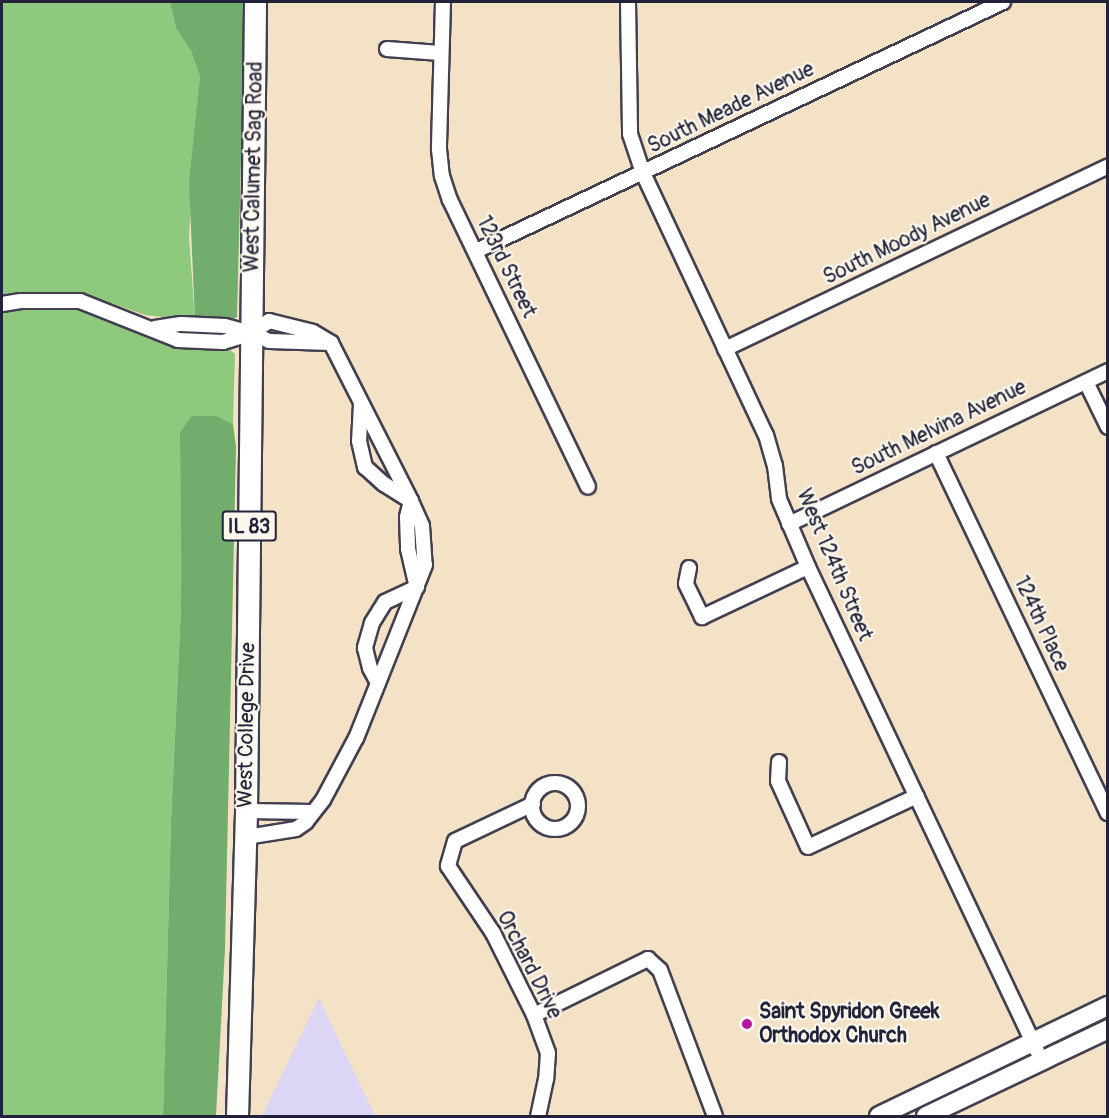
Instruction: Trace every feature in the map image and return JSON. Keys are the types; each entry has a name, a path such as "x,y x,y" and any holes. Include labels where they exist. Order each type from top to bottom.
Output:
{"main road":[{"name":"West Calumet Sag Road","path":"252,333 255,2"},
{"name":"West College Drive","path":"237,1116 246,837 252,333"},
{"path":"879,1116 1107,1006"},
{"path":"926,1116 1107,1029"}],"street":[{"name":"123rd Street","path":"442,2 439,150 442,176 450,200 588,487"},
{"name":"West 124th Street","path":"628,2 630,134 643,173 766,435 775,466 779,499 807,567 1042,1061"},
{"name":"South Meade Avenue","path":"476,251 1003,2"},
{"path":"387,50 440,53"},
{"name":"South Moody Avenue","path":"725,349 1107,166"},
{"path":"2,304 21,301 80,301 155,328 181,324 225,326 252,333 269,341 331,343"},
{"path":"246,837 296,829 306,822 323,800 356,738 417,587 408,549 407,517 411,501 331,343 313,332 269,321 252,333"},
{"name":"South Melvina Avenue","path":"789,524 1107,371"},
{"path":"1086,382 1107,427"},
{"path":"361,403 359,441 365,467 384,484 411,501"},
{"name":"124th Place","path":"936,453 1107,813"},
{"path":"689,568 686,584 702,617 807,567"},
{"path":"378,683 370,668 365,648 372,623 385,602 417,587"},
{"path":"779,762 778,781 808,847 917,796"},
{"name":"Orchard Drive","path":"533,804 455,841 448,866 493,933 534,1015 548,1053 546,1079 538,1116"},
{"path":"246,811 312,812"},
{"path":"534,1015 648,959 660,970 716,1116"}],"shaded area":[{"path":"319,998 375,1116 262,1116"}],"green space":[{"path":"2,2 170,2 176,28 191,51 200,77 189,236 195,321 145,315 94,297 53,293 2,297"},
{"path":"170,2 245,2 237,317 227,322 195,321 189,182 200,77 191,51 176,28"},
{"path":"40,307 73,309 112,318 149,332 174,346 194,349 228,348 235,354 233,424 217,416 180,432 181,607 171,821 163,1116 2,1116 2,312"},
{"path":"192,416 217,416 233,424 236,447 225,949 216,1116 163,1116 171,821 181,607 180,432"}],"place":[{"name":"Saint Spyridon Greek Orthodox Church","path":"747,1024"}]}
